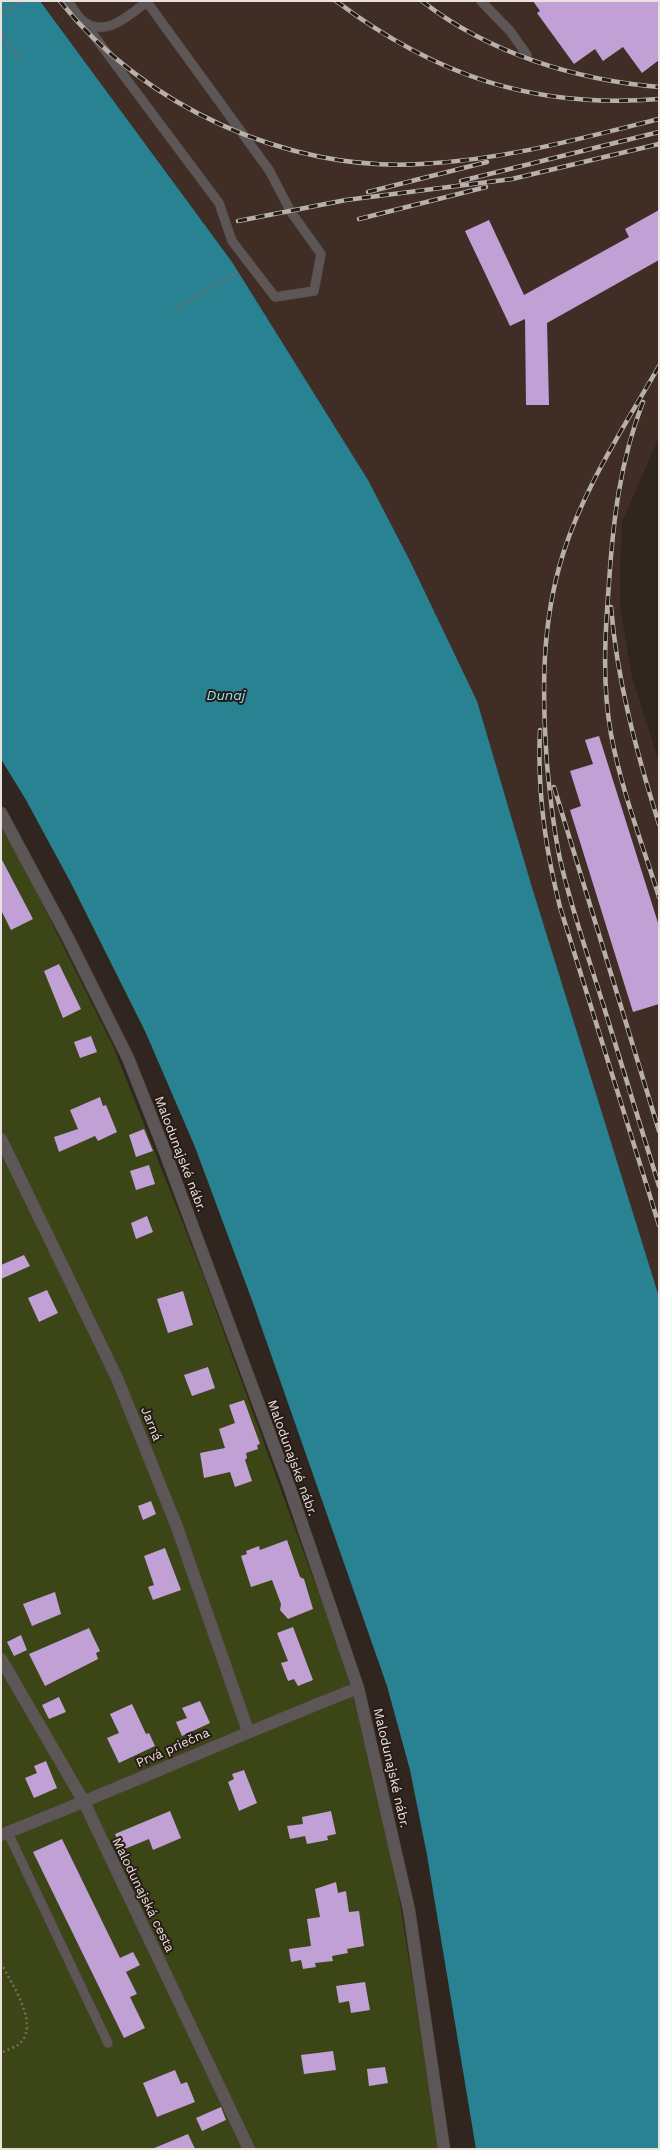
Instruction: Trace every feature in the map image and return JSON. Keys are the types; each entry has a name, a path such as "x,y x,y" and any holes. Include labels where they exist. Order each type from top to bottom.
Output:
{"street":[{"name":"Malodunajské nábr.","path":"1,814 68,938 128,1058 162,1144 289,1486 358,1688 409,1910 444,2149"},
{"name":"Jarná","path":"1,1138 117,1378 177,1527 248,1731"},
{"name":"Malodunajská cesta","path":"1,1659 84,1802 250,2149"},
{"name":"Prvá priečna","path":"5,1834 84,1802 248,1731 358,1688"}],"lane":[{"path":"68,1 219,203 232,241 275,297 314,291 321,254 291,212 270,170 147,1 118,24 100,28 83,21"},
{"path":"481,1 510,31 527,55"},
{"path":"5,1834 108,2043"}],"path":[{"path":"1,16 22,1"},
{"path":"1,33 20,59"},
{"path":"176,309 250,264"},
{"path":"1,1963 27,2016 28,2029 19,2044 1,2053"}],"shaded area":[{"path":"40,1 659,1 659,437 622,522 620,607 632,677 659,762 659,1297 531,884 477,701 410,561 368,480 232,262"}],"green space":[{"path":"1,827 28,875 114,1048 202,1272 329,1622 352,1691 394,1865 439,2149 1,2149"}],"water":[{"name":"Dunaj","path":"1,1 40,1 232,262 368,480 410,561 477,701 531,884 659,1297 659,2149 476,2149 427,1855 410,1770 387,1686 253,1303 195,1147 145,1031 72,885 26,800 1,759"}],"building":[{"path":"533,1 659,1 659,60 642,73 623,47 603,61 595,49 574,64 537,13 540,11"},
{"path":"659,210 659,260 547,323 549,405 526,405 525,319 510,326 465,231 489,220 524,295 629,237 625,229"},
{"path":"599,736 659,926 659,1004 633,1012 570,810 581,806 570,771 593,764 585,740"},
{"path":"1,858 33,919 11,930 1,910"},
{"path":"59,964 81,1009 63,1018 44,971"},
{"path":"91,1036 97,1052 80,1058 74,1042"},
{"path":"100,1097 103,1106 106,1105 117,1132 98,1141 95,1136 59,1152 54,1137 78,1129 70,1110"},
{"path":"144,1129 153,1151 136,1157 129,1135"},
{"path":"149,1165 155,1184 136,1190 130,1171"},
{"path":"147,1216 153,1232 136,1239 131,1223"},
{"path":"24,1255 30,1266 1,1279 1,1265"},
{"path":"47,1290 58,1313 39,1322 28,1298"},
{"path":"183,1291 193,1325 168,1333 157,1299"},
{"path":"208,1367 215,1388 192,1396 184,1375"},
{"path":"244,1400 260,1444 257,1445 258,1449 246,1453 247,1458 245,1460 252,1481 235,1487 230,1472 204,1478 200,1453 225,1448 219,1429 235,1423 229,1405"},
{"path":"151,1501 156,1514 143,1520 138,1506"},
{"path":"287,1540 300,1577 304,1579 313,1609 288,1619 280,1610 281,1604 272,1580 251,1587 241,1556 247,1554 246,1551 259,1546 260,1550"},
{"path":"165,1548 181,1590 153,1600 148,1587 154,1585 144,1556"},
{"path":"55,1592 61,1614 32,1626 23,1604"},
{"path":"293,1627 313,1680 298,1686 294,1679 288,1681 281,1663 288,1661 277,1633"},
{"path":"89,1628 100,1651 96,1653 98,1659 45,1686 29,1654"},
{"path":"21,1635 27,1650 14,1656 7,1642"},
{"path":"59,1697 66,1712 49,1719 42,1705"},
{"path":"200,1701 210,1723 182,1736 176,1722 187,1718 182,1708"},
{"path":"132,1704 146,1734 149,1733 155,1746 119,1763 107,1738 119,1733 110,1714"},
{"path":"46,1761 57,1788 34,1798 25,1778 37,1773 34,1766"},
{"path":"244,1770 257,1803 239,1811 228,1782 234,1779 232,1774"},
{"path":"170,1811 181,1838 153,1850 149,1839 122,1850 115,1834"},
{"path":"331,1811 336,1834 327,1836 328,1840 307,1844 305,1836 290,1839 287,1826 303,1824 302,1817"},
{"path":"62,1839 120,1958 133,1952 140,1965 126,1972 137,1994 130,1997 145,2028 124,2038 33,1852"},
{"path":"336,1882 338,1893 346,1891 349,1912 359,1911 364,1946 347,1949 348,1953 332,1956 333,1961 315,1963 316,1967 303,1969 301,1960 291,1962 289,1949 311,1946 307,1919 320,1917 315,1889"},
{"path":"365,1982 370,2010 351,2013 349,2001 339,2003 336,1986"},
{"path":"333,2051 336,2070 304,2074 301,2055"},
{"path":"385,2067 388,2083 369,2086 367,2069"},
{"path":"175,2070 181,2084 187,2082 195,2102 157,2117 143,2083"},
{"path":"221,2107 226,2120 202,2131 196,2118"},
{"path":"188,2134 195,2149 152,2149"}],"railway":[{"path":"60,1 94,38 133,72 175,101 221,125 270,144 320,157 370,164 421,164 451,162 541,148 659,119"},
{"path":"336,1 373,27 411,49 449,68 488,82 528,92 570,98 613,101 659,99"},
{"path":"422,1 475,35 534,61 596,78 659,87"},
{"path":"461,181 659,132"},
{"path":"238,221 346,200 512,179 659,144"},
{"path":"368,192 487,162"},
{"path":"359,219 486,187"},
{"path":"659,366 593,481 572,529 563,554 551,606 547,632 544,685 547,764 554,823 564,877 574,914 659,1186"},
{"path":"643,402 635,424 623,469 615,514 606,621 605,678 608,715 615,755 632,816 659,897"},
{"path":"611,607 623,690 643,771 659,824"},
{"path":"540,730 539,753 543,819 550,863 560,907 659,1225"},
{"path":"554,787 659,1131"}]}
